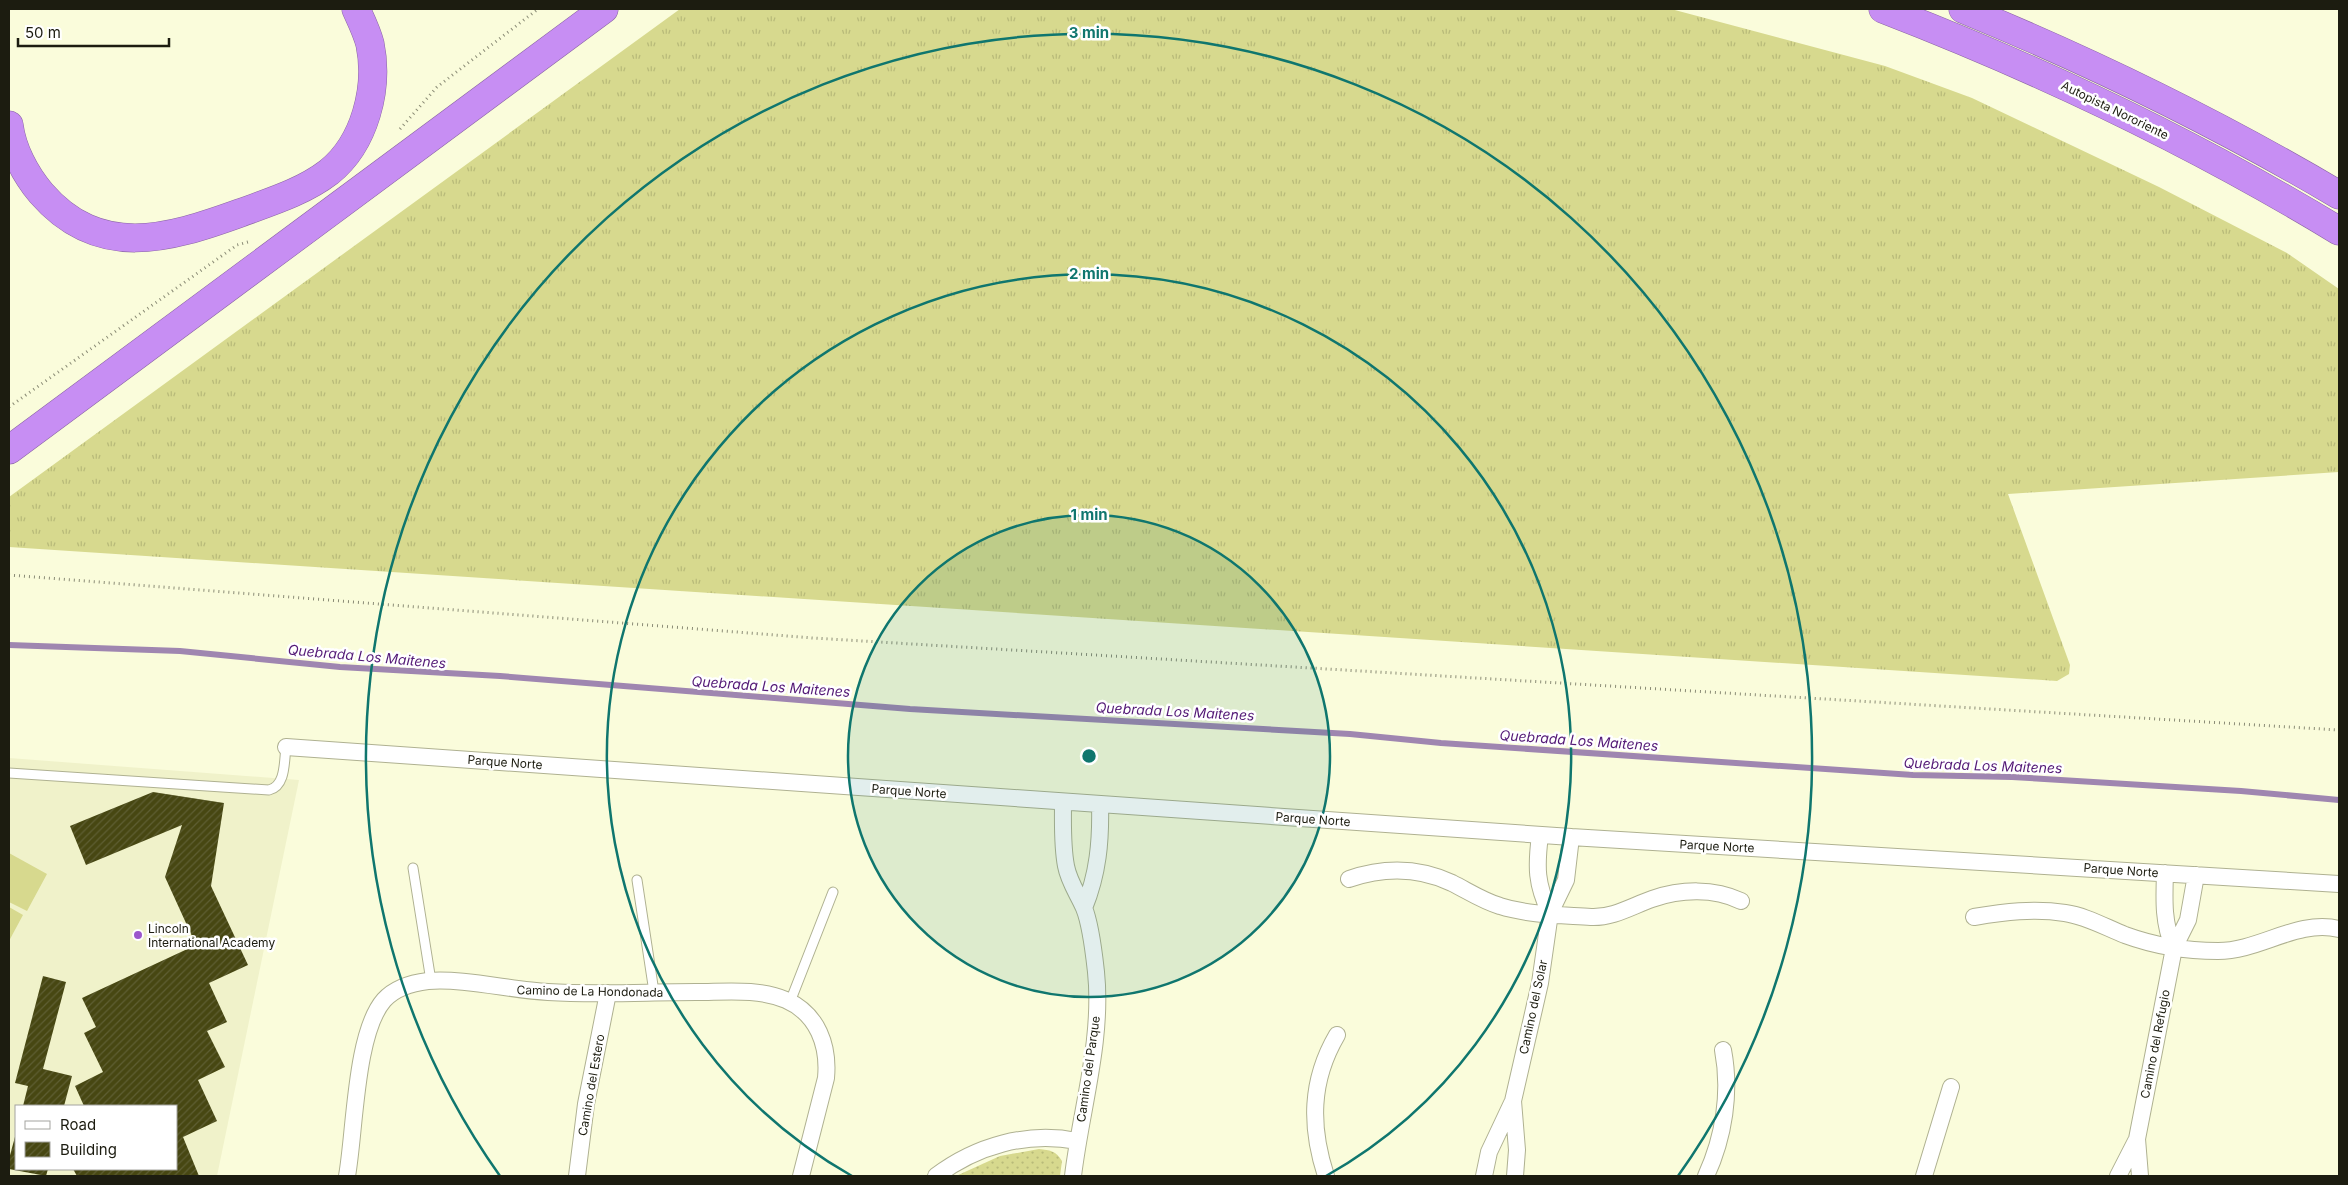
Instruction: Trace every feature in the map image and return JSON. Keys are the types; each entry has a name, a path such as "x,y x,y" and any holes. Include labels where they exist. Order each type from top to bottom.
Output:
{"highway":[{"path":"9,125 15,148 34,184 54,205 96,232 134,238 156,237 175,234 217,220 286,196 329,171 344,156 365,118 373,80 370,44 356,9"},
{"path":"9,450 604,9"},
{"name":"Autopista Nororiente","path":"1882,9 2045,76 2147,125 2203,153 2339,230"},
{"path":"1963,9 2019,32 2128,82 2250,145 2339,195"}],"street":[{"name":"Parque Norte","path":"286,747 1540,835 2339,884"},
{"name":"Camino del Parque","path":"1063,802 1066,868 1072,887 1084,908 1096,973 1097,1012 1073,1176"},
{"path":"1084,908 1092,888 1097,864 1101,837 1100,804"},
{"path":"1540,835 1537,877 1540,893 1550,914"},
{"name":"Camino del Solar","path":"1484,1176 1489,1152 1513,1101 1540,983 1550,914 1566,880 1571,837"},
{"path":"1349,879 1384,870 1418,871 1435,876 1502,907 1550,914 1602,917 1616,914 1666,895 1692,892 1723,894 1741,901"},
{"path":"2165,873 2164,914 2166,927 2174,948"},
{"name":"Camino del Refugio","path":"2140,1176 2137,1139 2174,948 2188,920 2196,875"},
{"path":"1974,917 2019,911 2066,913 2096,922 2137,939 2174,948 2220,951 2246,947 2314,927 2339,929"},
{"name":"Camino de La Hondonada","path":"347,1176 362,1061 371,1021 380,1005 392,993 411,984 431,981 540,992 756,993 790,1002 807,1015 816,1026 823,1039 827,1064 826,1078 800,1176"},
{"name":"Camino del Estero","path":"578,1176 586,1104 608,993"},
{"path":"1326,1176 1316,1140 1314,1105 1319,1073 1337,1035"},
{"path":"1706,1176 1720,1140 1725,1112 1727,1081 1723,1050"},
{"path":"1924,1176 1951,1087"},
{"name":"Camino del Solar","path":"1513,1101 1517,1150 1515,1176"},
{"path":"936,1176 973,1155 1010,1142 1042,1136 1077,1141"},
{"name":"Camino del Refugio","path":"2118,1176 2137,1139"}],"lane":[{"path":"9,773 269,790 277,786 282,777 286,747"},
{"path":"413,868 431,981"},
{"path":"637,880 654,992"},
{"path":"790,1002 833,892"}],"path":[{"path":"9,575 813,638 2339,730"}],"shaded area":[{"name":"Lincoln International Academy","path":"9,758 299,780 217,1176 9,1176"}],"green space":[{"path":"680,9 1671,9 1885,66 1972,98 2159,187 2287,253 2339,289 2339,472 2008,494 2070,665 2069,674 2057,681 9,547 9,497"},
{"path":"9,853 47,874 27,911 9,902"},
{"path":"9,907 23,915 9,941"},
{"path":"1039,1149 1052,1152 1060,1158 1062,1161 1060,1176 956,1176 1000,1156"}],"building":[{"path":"153,792 224,803 211,886 248,965 209,983 227,1022 207,1031 225,1067 198,1080 217,1121 183,1137 199,1176 77,1176 74,1170 178,1170 178,1105 84,1105 75,1086 103,1072 84,1033 96,1027 82,998 196,945 165,877 182,825 86,865 70,826"},
{"path":"43,976 66,982 43,1069 72,1076 64,1105 23,1105 28,1086 15,1083"},
{"path":"15,1137 15,1170 48,1170 46,1176 9,1169 9,1159"}],"waterway":[{"name":"Quebrada Los Maitenes","path":"9,645 180,651 340,667 500,676 910,709 1350,734 1441,743 1913,775 2012,777 2241,791 2339,800"}],"place":[{"name":"Lincoln International Academy","path":"138,935"}]}
